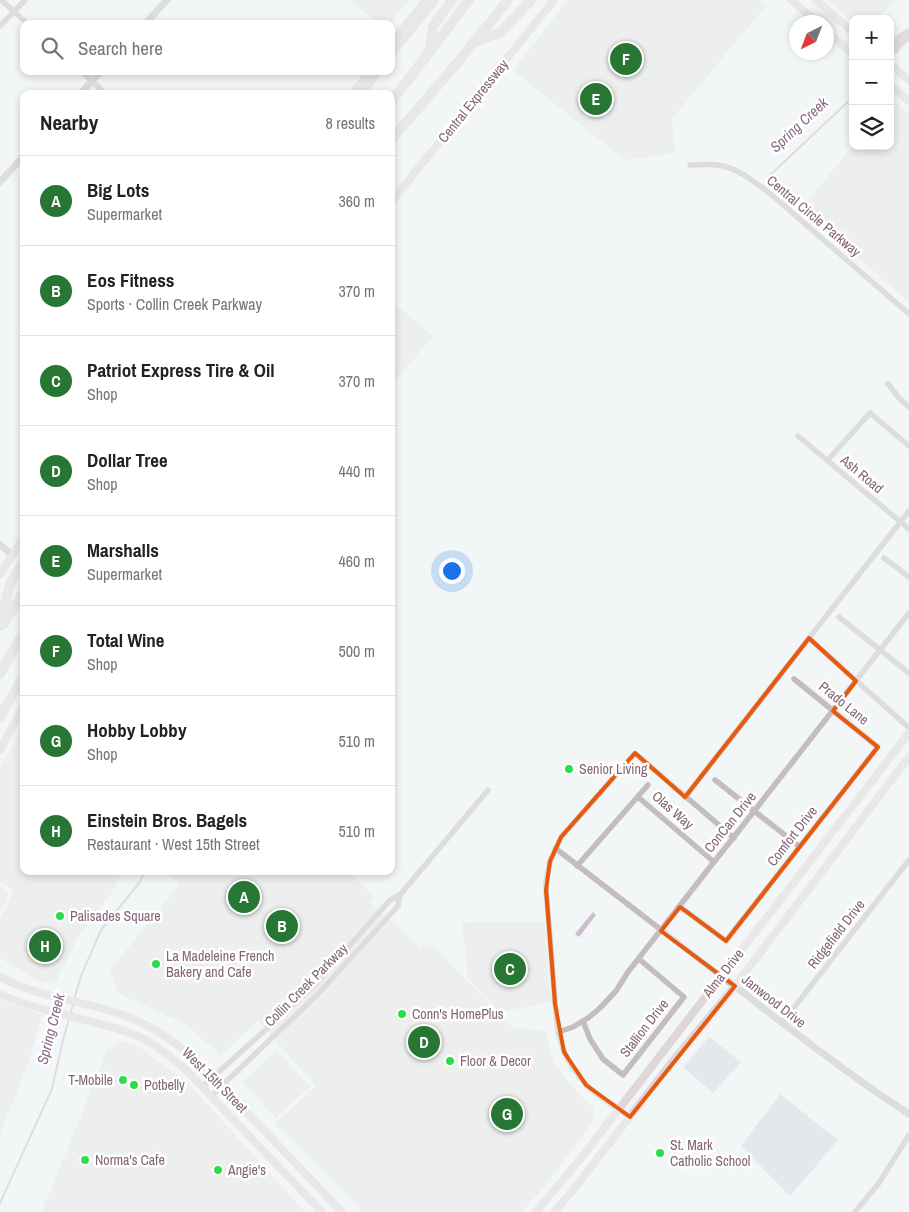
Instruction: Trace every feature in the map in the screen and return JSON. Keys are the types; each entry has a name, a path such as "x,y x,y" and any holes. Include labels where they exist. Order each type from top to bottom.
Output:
{"highway":[{"path":"395,49 434,0"},
{"path":"430,52 433,26 452,0"},
{"path":"395,97 470,0"},
{"path":"395,135 508,0"},
{"path":"474,42 501,32 531,0"},
{"path":"363,90 374,75"},
{"path":"0,626 10,584 20,567"},
{"path":"0,630 20,598"},
{"path":"0,674 20,639"},
{"path":"0,716 20,682"}],"main road":[{"path":"395,39 426,0"},
{"name":"Central Expressway","path":"395,197 554,0"},
{"path":"791,0 809,15"},
{"path":"816,0 849,29"},
{"path":"834,38 849,51"},
{"path":"894,67 909,80"},
{"path":"355,90 367,75"},
{"path":"894,88 909,100"},
{"path":"0,575 20,543"},
{"path":"0,750 20,712"},
{"name":"Alma Drive","path":"536,1212 618,1110 909,733"},
{"name":"Alma Drive","path":"554,1212 630,1118 672,1062 735,986 909,757"},
{"name":"West 15th Street","path":"0,978 50,995 112,1011 154,1028 176,1043 222,1085 342,1212"},
{"name":"West 15th Street","path":"0,994 25,1004 129,1032 162,1050 186,1070 322,1212"},
{"path":"301,1190 311,1179"}],"street":[{"path":"1,0 23,20"},
{"path":"0,26 25,0"},
{"path":"149,20 167,0"},
{"path":"85,75 102,90"},
{"path":"84,90 97,75"},
{"path":"0,182 20,160"},
{"name":"Central Circle Parkway","path":"690,165 717,165 735,170 750,179 773,196 909,314"},
{"path":"888,384 909,407"},
{"path":"827,461 870,413 909,446"},
{"name":"Ash Road","path":"798,436 909,529"},
{"path":"685,797 909,511"},
{"path":"0,545 12,555"},
{"path":"884,558 909,577"},
{"name":"ConCan Drive","path":"558,1032 573,1027 588,1018 616,991 628,972 909,613"},
{"path":"839,617 909,673"},
{"path":"808,638 909,728"},
{"name":"Prado Lane","path":"794,679 878,747"},
{"name":"Comfort Drive","path":"680,907 726,941 878,747"},
{"path":"630,1118 599,1096 586,1084 572,1067 564,1052 558,1032 550,946 546,881 550,861 561,837 635,753 734,838"},
{"path":"715,780 800,847"},
{"path":"577,866 648,785"},
{"name":"Collin Creek Parkway","path":"202,1087 314,986 390,900 400,895 488,790"},
{"name":"Olas Way","path":"638,797 714,862"},
{"name":"Janwood Drive","path":"555,848 782,1024 834,1063 909,1114"},
{"name":"Ridgefield Drive","path":"782,1024 909,860"},
{"name":"Collin Creek Parkway","path":"211,1096 318,994 398,906 400,895"},
{"name":"Stallion Drive","path":"583,1021 590,1039 603,1059 622,1076 684,997 639,960"},
{"path":"855,1212 879,1183 909,1135"}],"highlighted area":[{"path":"809,638 856,681 833,711 878,747 726,941 680,907 661,931 735,986 630,1117 586,1085 564,1052 555,1004 546,890 550,861 561,837 635,753 685,797"}],"shaded area":[{"path":"350,0 409,0 393,20 373,20"},
{"path":"568,0 761,0 767,5 672,119 675,153 624,160 513,70"},
{"path":"827,0 897,0 880,15 849,15 849,19"},
{"path":"894,102 909,114 909,302 801,208 850,150 894,150"},
{"path":"395,304 433,336 395,381"},
{"path":"20,732 20,875 120,875 113,891 80,934 55,984 36,980 0,958 0,919 14,890 0,882 0,769"},
{"path":"170,875 351,875 375,897 371,903 420,947 424,944 433,946 513,1028 545,1030 554,1062 565,1078 594,1109 592,1123 541,1191 521,1212 363,1212 275,1123 316,1086 258,1021 221,1055 185,1024 117,993 110,970 179,885"},
{"path":"0,886 9,892 0,912"},
{"path":"593,912 596,915 579,937 575,934"},
{"path":"545,921 551,1002 500,1012 468,979 462,923"},
{"path":"0,1000 43,1014 28,1064 0,1134"},
{"path":"709,1037 741,1062 713,1093 683,1067"},
{"path":"120,1040 137,1046 190,1085 305,1212 41,1212 107,1050"},
{"path":"277,1050 310,1087 276,1118 242,1082"},
{"path":"780,1094 838,1140 790,1196 741,1146"}],"waterway":[{"name":"Spring Creek","path":"894,48 909,34"},
{"name":"Spring Creek","path":"768,177 849,101"},
{"name":"Spring Creek","path":"74,1000 81,976 101,930 144,875"},
{"name":"Spring Creek","path":"70,1014 73,1005"},
{"name":"Spring Creek","path":"0,1203 52,1089 69,1019"}],"place":[{"name":"Total Wine","path":"626,59"},
{"name":"Marshalls","path":"596,99"},
{"name":"Senior Living","path":"569,769"},
{"name":"Big Lots","path":"244,897"},
{"name":"Palisades Square","path":"60,916"},
{"name":"Eos Fitness","path":"282,926"},
{"name":"Einstein Bros. Bagels","path":"45,946"},
{"name":"La Madeleine French Bakery and Cafe","path":"156,964"},
{"name":"Patriot Express Tire & Oil","path":"510,969"},
{"name":"Conn's HomePlus","path":"402,1014"},
{"name":"Dollar Tree","path":"424,1042"},
{"name":"Floor & Decor","path":"450,1061"},
{"name":"T-Mobile","path":"123,1080"},
{"name":"Potbelly","path":"134,1085"},
{"name":"Hobby Lobby","path":"507,1114"},
{"name":"St. Mark Catholic School","path":"660,1153"},
{"name":"Norma's Cafe","path":"85,1160"},
{"name":"Angie's","path":"218,1170"}]}
